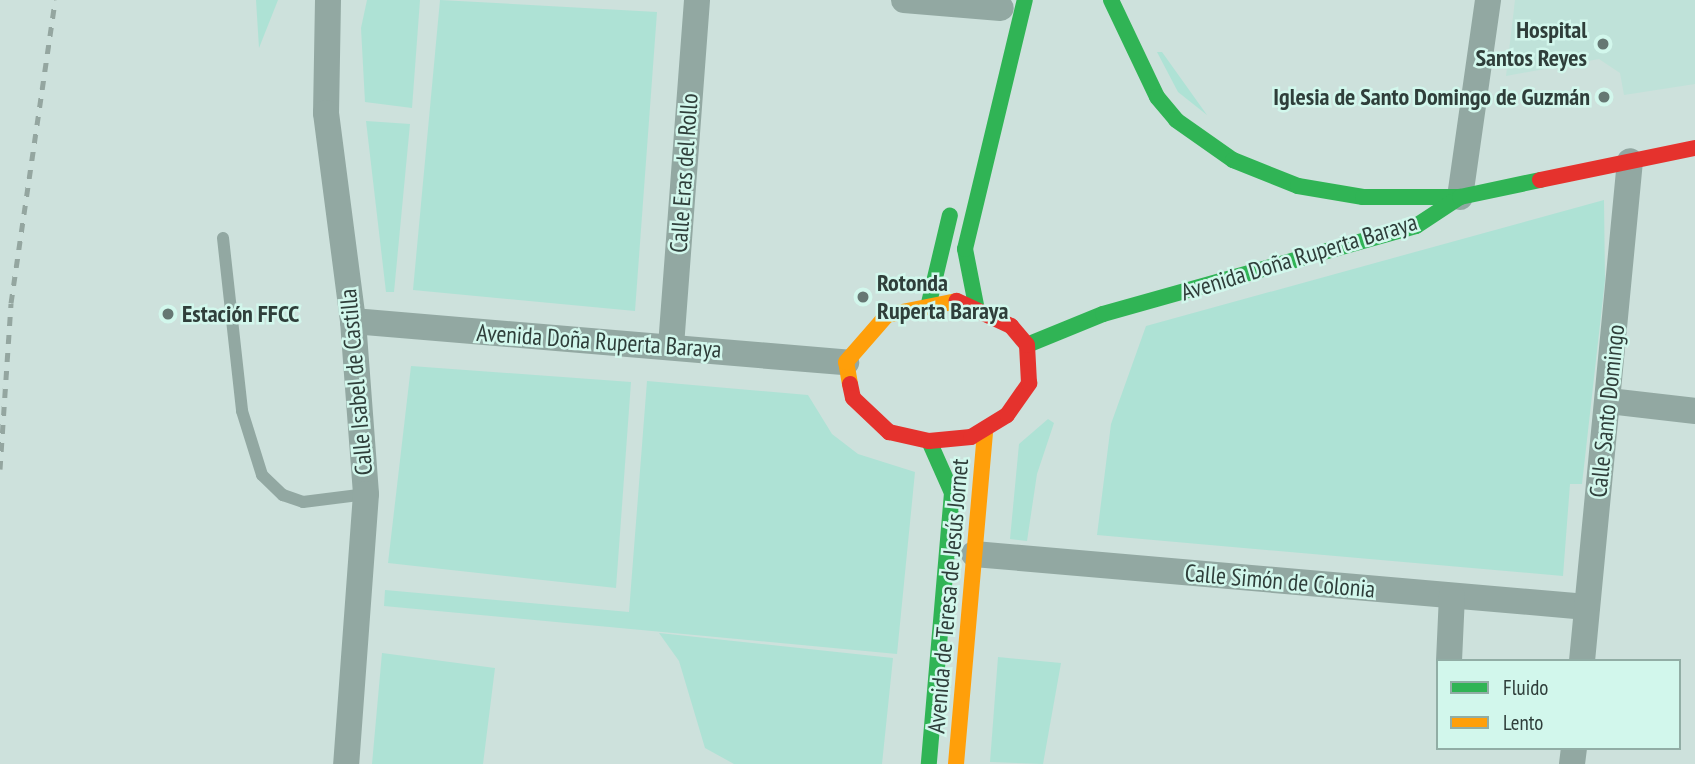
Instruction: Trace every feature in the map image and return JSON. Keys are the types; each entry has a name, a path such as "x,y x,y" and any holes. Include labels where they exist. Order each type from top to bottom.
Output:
{"street":[{"name":"Calle Isabel de Castilla","path":"328,0 326,113 353,321 366,494 346,764"},
{"name":"Calle Eras del Rollo","path":"671,346 697,0"},
{"path":"904,0 1006,10 965,249 976,305"},
{"path":"1111,0 1157,97 1177,120 1233,160 1298,186 1347,194 1460,197 1488,0"},
{"name":"Avenida Doña Ruperta Baraya","path":"1027,345 1104,314 1416,226 1460,197 1695,148"},
{"name":"Calle Santo Domingo","path":"1582,659 1630,162"},
{"path":"929,303 956,190"},
{"path":"929,303 976,305 1027,345 1028,383 1007,415 985,432 929,441 889,432 868,418 853,398 846,362 877,321 929,303"},
{"name":"Avenida Doña Ruperta Baraya","path":"353,321 846,362"},
{"path":"1609,401 1695,411"},
{"name":"Avenida de Teresa de Jesús Jornet","path":"956,764 985,432"},
{"name":"Avenida de Teresa de Jesús Jornet","path":"929,441 952,493 929,764"},
{"name":"Calle Simón de Colonia","path":"974,554 1587,607"},
{"path":"1449,659 1452,596"}],"lane":[{"path":"223,238 242,411 262,475 283,495 303,502 366,494"}],"shaded area":[{"path":"256,0 278,0 259,48"},
{"path":"367,0 420,0 412,108 365,102 361,28"},
{"path":"440,0 657,12 635,311 413,290"},
{"name":"Hospital Santos Reyes","path":"1515,0 1695,0 1695,84 1624,95 1620,73 1599,59 1506,76"},
{"path":"1157,52 1162,52 1207,115 1178,92"},
{"path":"366,121 410,124 394,292 386,292"},
{"path":"1604,200 1605,280 1582,484 1570,484 1563,576 1097,535 1111,424 1146,326"},
{"path":"411,366 631,382 616,588 388,563"},
{"path":"647,381 808,395 832,434 858,454 915,472 897,654 384,606 385,590 629,612"},
{"path":"1048,419 1054,423 1037,474 1027,541 1010,539 1019,444"},
{"path":"659,633 893,658 882,764 734,764 705,748 679,661"},
{"path":"382,653 495,668 483,764 372,764"},
{"path":"998,657 1061,663 1043,764 990,762"}],"railway":[{"path":"0,469 11,303 55,0"}],"traffic: fast":[{"path":"976,305 965,249 1025,0"},
{"path":"1111,0 1157,97 1176,120 1233,160 1298,186 1363,197 1460,197"},
{"path":"1027,345 1103,314 1416,226 1460,197 1540,180"},
{"path":"929,303 950,215"},
{"path":"929,441 952,493 929,764"}],"traffic: slow":[{"path":"850,384 846,362 887,315 957,301"},
{"path":"956,764 985,432"}],"traffic: jam":[{"path":"1540,180 1695,148"},
{"path":"850,384 853,398 889,432 929,441 971,437 1007,415 1029,383 1027,345 1011,326 957,301"}],"place":[{"name":"Hospital Santos Reyes","path":"1603,44"},
{"name":"Iglesia de Santo Domingo de Guzmán","path":"1604,97"},
{"name":"Rotonda Ruperta Baraya","path":"863,297"},
{"name":"Estación FFCC","path":"168,314"}]}
